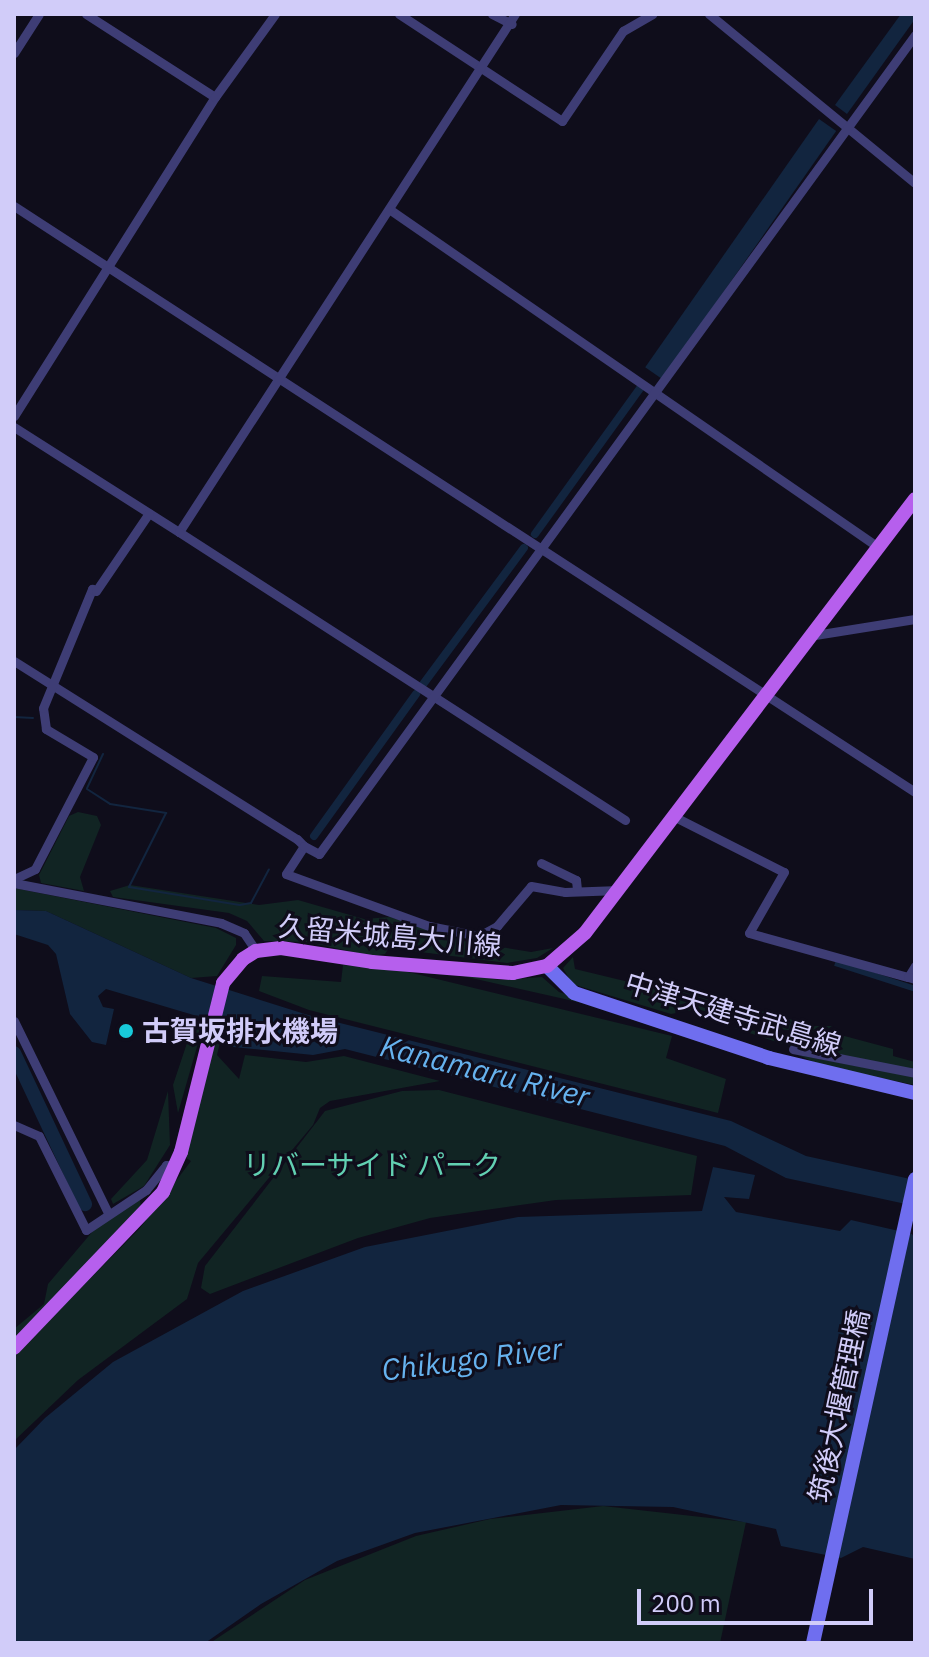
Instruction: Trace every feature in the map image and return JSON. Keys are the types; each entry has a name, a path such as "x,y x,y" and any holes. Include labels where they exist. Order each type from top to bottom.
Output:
{"main road":[{"path":"547,966 585,933 619,890 915,499"},
{"name":"久留米城島大川線","path":"14,1348 138,1224 176,1166 223,983 256,951 281,948 372,962 513,973 547,966"}],"street":[{"path":"14,53 39,14"},
{"path":"86,14 215,97"},
{"path":"14,416 215,97 275,14"},
{"path":"399,14 562,121 623,31 653,14"},
{"path":"179,532 514,19 492,14"},
{"path":"709,14 915,183"},
{"path":"14,661 319,854 915,35"},
{"path":"14,206 279,375 915,792"},
{"path":"389,209 656,388 878,547"},
{"path":"14,427 625,820"},
{"path":"14,881 35,869 93,757 42,724 53,683 92,589 96,591 149,513"},
{"path":"815,635 915,619"},
{"path":"673,816 784,872 749,933 912,978 915,966"},
{"path":"304,846 286,874 466,935 490,933 531,886 565,892 577,889 619,890"},
{"path":"541,863 576,880 577,889"},
{"path":"14,881 221,923 244,933 256,951"},
{"name":"中津天建寺武島線","path":"547,966 574,993 769,1058 915,1093"},
{"path":"14,1021 107,1211"},
{"path":"793,1049 915,1073"},
{"path":"14,1125 39,1136 86,1230 107,1211 146,1190 166,1165 176,1166"},
{"name":"筑後大堰管理橋","path":"813,1643 915,1179"}],"green space":[{"path":"78,812 97,816 101,825 80,877 84,891 41,883 39,875 69,816"},
{"path":"130,885 259,905 298,900 364,919 390,917 464,941 531,952 553,948 537,958 507,963 389,948 385,954 372,956 307,942 264,941 247,921 229,913 113,897 110,891"},
{"path":"14,888 216,928 236,938 236,945 217,976 191,978 46,911 14,910"},
{"path":"573,957 575,969 662,990 667,983 813,1026 832,1026 822,1033 765,1028 697,1009 671,1014 572,984 563,968"},
{"path":"343,965 404,971 672,1036 666,1058 726,1079 718,1113 309,1010 259,991 262,976 341,982"},
{"path":"445,972 501,980 542,977 559,992 622,1012"},
{"path":"194,1022 203,1026 178,1113 173,1085"},
{"path":"216,1028 223,1030 217,1055 239,1079 245,1055 306,1062 344,1056 440,1081 330,1101 320,1108 313,1125 198,1263 187,1299 78,1380 14,1441 14,1356 140,1228 191,1161 186,1158"},
{"path":"734,1028 825,1040 837,1034 893,1049 893,1056 915,1062 915,1070 786,1045"},
{"path":"798,1055 915,1077 915,1085 823,1066"},
{"name":"リバーサイド パーク","path":"439,1090 697,1156 691,1195 556,1200 430,1218 358,1238 210,1294 201,1288 205,1266 325,1111 402,1091"},
{"path":"168,1091 170,1145 144,1186 113,1204 111,1199 147,1160"},
{"path":"140,1199 141,1209 14,1341 14,1329 44,1304 48,1284 104,1218"},
{"path":"603,1506 746,1522 720,1643 210,1643 305,1580 416,1536 490,1519"}],"water":[{"path":"901,14 915,14 915,19 847,114 835,105"},
{"path":"819,119 836,131 662,379 645,367"},
{"name":"Kanamaru River","path":"14,910 46,911 191,978 308,1015 731,1121 806,1156 915,1180 915,1206 786,1178 725,1146 345,1049 313,1055 233,1047 234,1040 247,1040 244,1030 106,989 98,996 103,1007 114,1009 106,1045 92,1042 70,1014 56,954 48,945 14,934"},
{"path":"836,960 915,986 913,991 834,966"},
{"name":"Chikugo River","path":"713,1167 755,1175 749,1199 724,1197 736,1212 840,1231 851,1220 912,1234 915,1239 915,1559 863,1547 841,1558 781,1546 776,1529 673,1507 561,1505 415,1533 337,1561 261,1604 205,1643 14,1643 14,1450 45,1418 113,1362 243,1291 365,1247 518,1217 702,1211"}],"waterway":[{"path":"535,534 641,387"},
{"path":"424,683 524,548"},
{"path":"314,836 416,694"},
{"path":"14,717 33,718"},
{"path":"103,754 87,789 110,804 166,813 129,887 240,905 251,903 269,869"},
{"path":"14,1053 85,1204"}],"place":[{"name":"古賀坂排水機場","path":"126,1031"}]}
